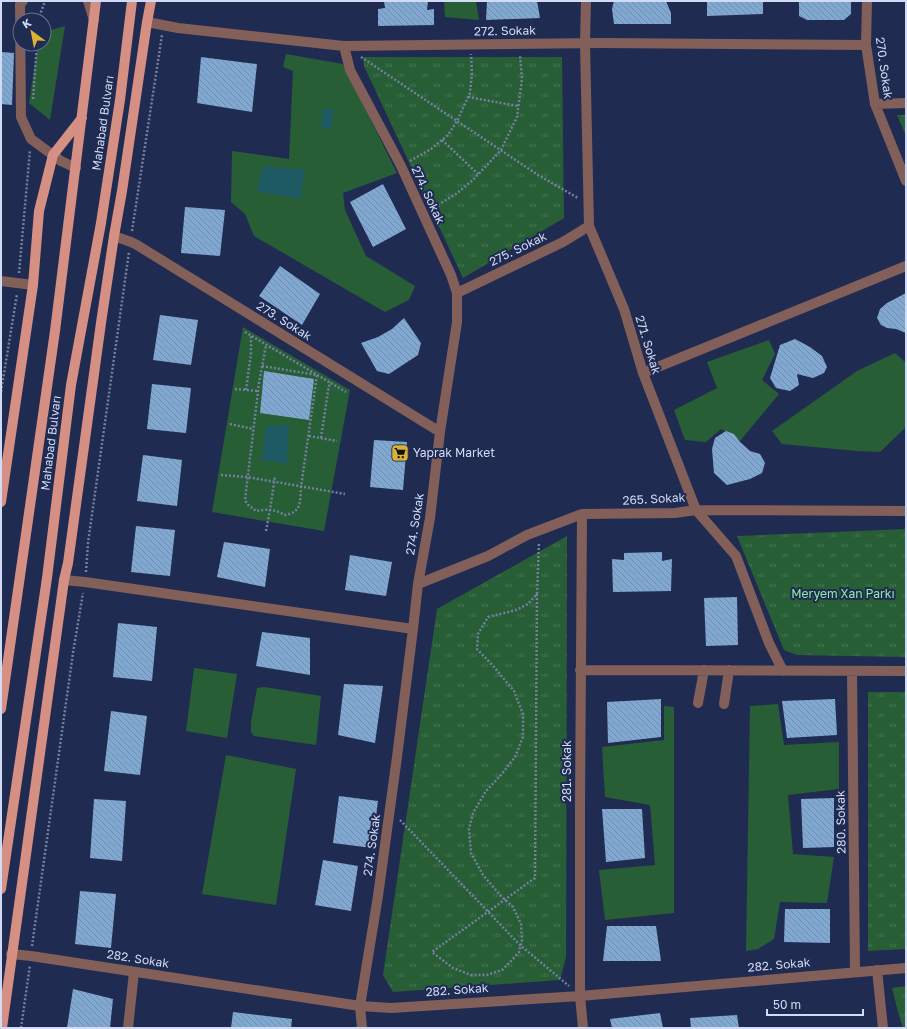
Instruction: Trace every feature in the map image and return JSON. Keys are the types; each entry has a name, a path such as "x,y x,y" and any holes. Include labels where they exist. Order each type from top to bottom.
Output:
{"main road":[{"name":"Mahabad Bulvarı","path":"1,709 55,331 96,1"},
{"name":"Mahabad Bulvarı","path":"1,888 47,578 71,385 101,223 120,100 132,1"},
{"path":"2,1028 11,954 64,580 68,563 100,330 151,1"},
{"path":"1,502 33,285 39,211 53,155 82,118"}],"street":[{"path":"23,1 20,4 21,117 31,139 61,161 76,168"},
{"path":"88,1 94,20"},
{"name":"271. Sokak","path":"586,1 585,43 589,226 624,310 643,373 696,510 736,556 768,643 783,671"},
{"name":"270. Sokak","path":"867,1 866,45 875,104 906,181"},
{"name":"272. Sokak","path":"147,22 186,29 344,46 585,43 866,45"},
{"name":"274. Sokak","path":"344,46 350,70 401,166 458,293 457,322 440,432 430,518 418,584 390,810 360,1006 362,1028"},
{"path":"875,104 906,103"},
{"name":"275. Sokak","path":"458,293 563,242 589,226"},
{"name":"273. Sokak","path":"114,236 131,242 440,432"},
{"path":"643,373 906,266"},
{"path":"1,280 33,285"},
{"name":"265. Sokak","path":"418,584 488,556 526,535 582,514 675,513 696,510 906,511"},
{"name":"281. Sokak","path":"582,514 580,670 580,996 583,1028"},
{"path":"64,580 413,629"},
{"path":"580,670 906,671"},
{"path":"698,703 704,670"},
{"path":"724,704 729,670"},
{"name":"280. Sokak","path":"852,671 855,972"},
{"name":"282. Sokak","path":"11,954 360,1006 391,1008 580,996 906,968"},
{"path":"877,970 883,1028"},
{"path":"128,1028 134,972"}],"path":[{"path":"41,12 45,1"},
{"path":"21,1028 73,653 85,582 88,544 163,25"},
{"path":"422,214 456,194 501,150 517,117 522,79 520,44"},
{"path":"401,166 431,149 448,135 457,121 470,93 472,73 470,45"},
{"path":"344,46 538,175 588,204"},
{"path":"33,100 36,52"},
{"path":"468,97 518,106"},
{"path":"1,392 18,282 31,139"},
{"path":"442,140 478,174"},
{"path":"245,332 346,392"},
{"path":"246,390 251,353 251,336"},
{"path":"266,345 258,391 245,500 247,504 256,511 265,509 279,512 284,515 294,512 300,504 301,486 317,375"},
{"path":"262,366 317,375"},
{"path":"321,438 330,382"},
{"path":"235,389 258,391"},
{"path":"230,424 253,429"},
{"path":"309,436 337,441"},
{"path":"221,475 247,477 345,494"},
{"path":"266,531 275,476"},
{"path":"537,594 528,604 516,610 488,617 478,634 477,649 514,691 523,714 523,737 515,758 486,791 473,813 469,829 470,853 483,875 505,900 513,907 521,924 522,940 519,952 502,970 487,975 471,976 453,968 432,952 505,900 535,878 537,594 539,530"},
{"path":"390,810 520,945 580,996"}],"green space":[{"path":"444,1 476,1 479,20 445,17"},
{"path":"65,26 50,120 29,103 37,52 52,52 52,30"},
{"path":"286,54 343,64 397,173 343,193 345,210 366,256 415,286 409,300 385,312 254,236 245,214 231,202 232,151 289,159 293,71 283,67"},
{"path":"363,57 562,57 564,218 463,278 364,66"},
{"path":"897,115 906,115 906,136"},
{"path":"243,327 350,390 324,531 212,512"},
{"path":"769,340 775,354 762,380 779,394 740,441 721,429 706,442 685,440 674,410 717,388 707,362"},
{"path":"895,353 906,363 906,427 880,452 782,444 772,431 857,371"},
{"name":"Meryem Xan Parkı","path":"906,529 906,657 797,655 784,650 737,536"},
{"path":"567,536 566,957 560,980 393,992 383,975 437,609"},
{"path":"194,668 237,674 227,738 186,731"},
{"path":"264,687 321,696 316,745 254,736 251,732 251,722 257,688"},
{"path":"868,692 906,692 906,949 868,951"},
{"path":"778,704 784,745 839,742 839,789 788,795 793,854 834,857 827,903 780,902 774,939 758,949 746,951 750,706"},
{"path":"664,706 674,707 674,913 605,920 599,870 655,865 650,805 605,797 602,747 664,740"},
{"path":"226,755 296,769 276,905 202,894"},
{"path":"906,986 906,1028 903,1028 892,988"}],"shaded area":[{"path":"323,108 333,109 332,129 321,127"},
{"path":"263,166 305,170 300,199 257,191"},
{"path":"289,425 287,464 262,460 266,426"}],"building":[{"path":"384,1 428,1 427,10 434,9 434,25 378,26 378,9 385,8"},
{"path":"487,1 537,1 540,18 486,20"},
{"path":"614,1 666,1 671,13 671,24 614,24 612,9"},
{"path":"707,1 763,1 763,14 707,16"},
{"path":"799,1 851,1 851,14 844,20 807,20 799,16"},
{"path":"1,52 14,53 12,105 1,104"},
{"path":"201,57 257,64 252,112 197,103"},
{"path":"383,184 406,229 373,247 350,202"},
{"path":"185,207 225,210 220,256 181,253"},
{"path":"280,266 320,294 302,325 259,296"},
{"path":"906,293 906,333 881,325 877,318 880,309 887,303"},
{"path":"160,315 198,320 191,365 153,360"},
{"path":"404,318 421,343 418,355 389,374 377,371 361,343 378,337 392,329"},
{"path":"795,339 810,347 822,356 827,367 824,373 813,378 797,374 799,385 790,391 776,388 770,378 780,345"},
{"path":"264,371 314,379 309,420 260,413"},
{"path":"152,384 191,388 186,433 147,429"},
{"path":"726,431 734,434 750,451 760,454 765,463 762,473 750,479 727,485 714,473 712,449 715,438"},
{"path":"374,440 407,442 403,490 370,487"},
{"path":"143,455 182,460 177,506 137,501"},
{"path":"136,526 175,530 170,576 131,572"},
{"path":"224,542 270,549 265,587 217,577"},
{"path":"662,552 662,561 672,559 671,591 613,592 612,559 624,560 624,553"},
{"path":"350,555 392,562 386,596 345,590"},
{"path":"737,597 738,645 706,646 704,598"},
{"path":"118,623 157,627 152,681 113,677"},
{"path":"262,632 310,638 310,675 256,666"},
{"path":"344,684 383,686 375,743 338,735"},
{"path":"661,699 661,737 608,743 607,702"},
{"path":"835,699 837,735 787,738 782,701"},
{"path":"111,711 147,716 140,775 104,771"},
{"path":"339,796 378,801 372,848 333,843"},
{"path":"834,798 834,847 803,848 801,799"},
{"path":"94,799 126,801 122,861 90,858"},
{"path":"602,809 642,809 645,858 606,862"},
{"path":"323,860 358,866 351,911 315,905"},
{"path":"80,891 116,894 111,948 75,944"},
{"path":"785,909 830,909 830,943 784,942"},
{"path":"607,926 656,926 661,961 603,961"},
{"path":"73,989 113,999 110,1028 67,1028"},
{"path":"233,1012 292,1019 291,1028 231,1028"},
{"path":"660,1013 663,1028 612,1028 610,1019"},
{"path":"737,1015 739,1028 691,1028 690,1018"}],"place":[{"name":"Yaprak Market","path":"400,453"}]}
